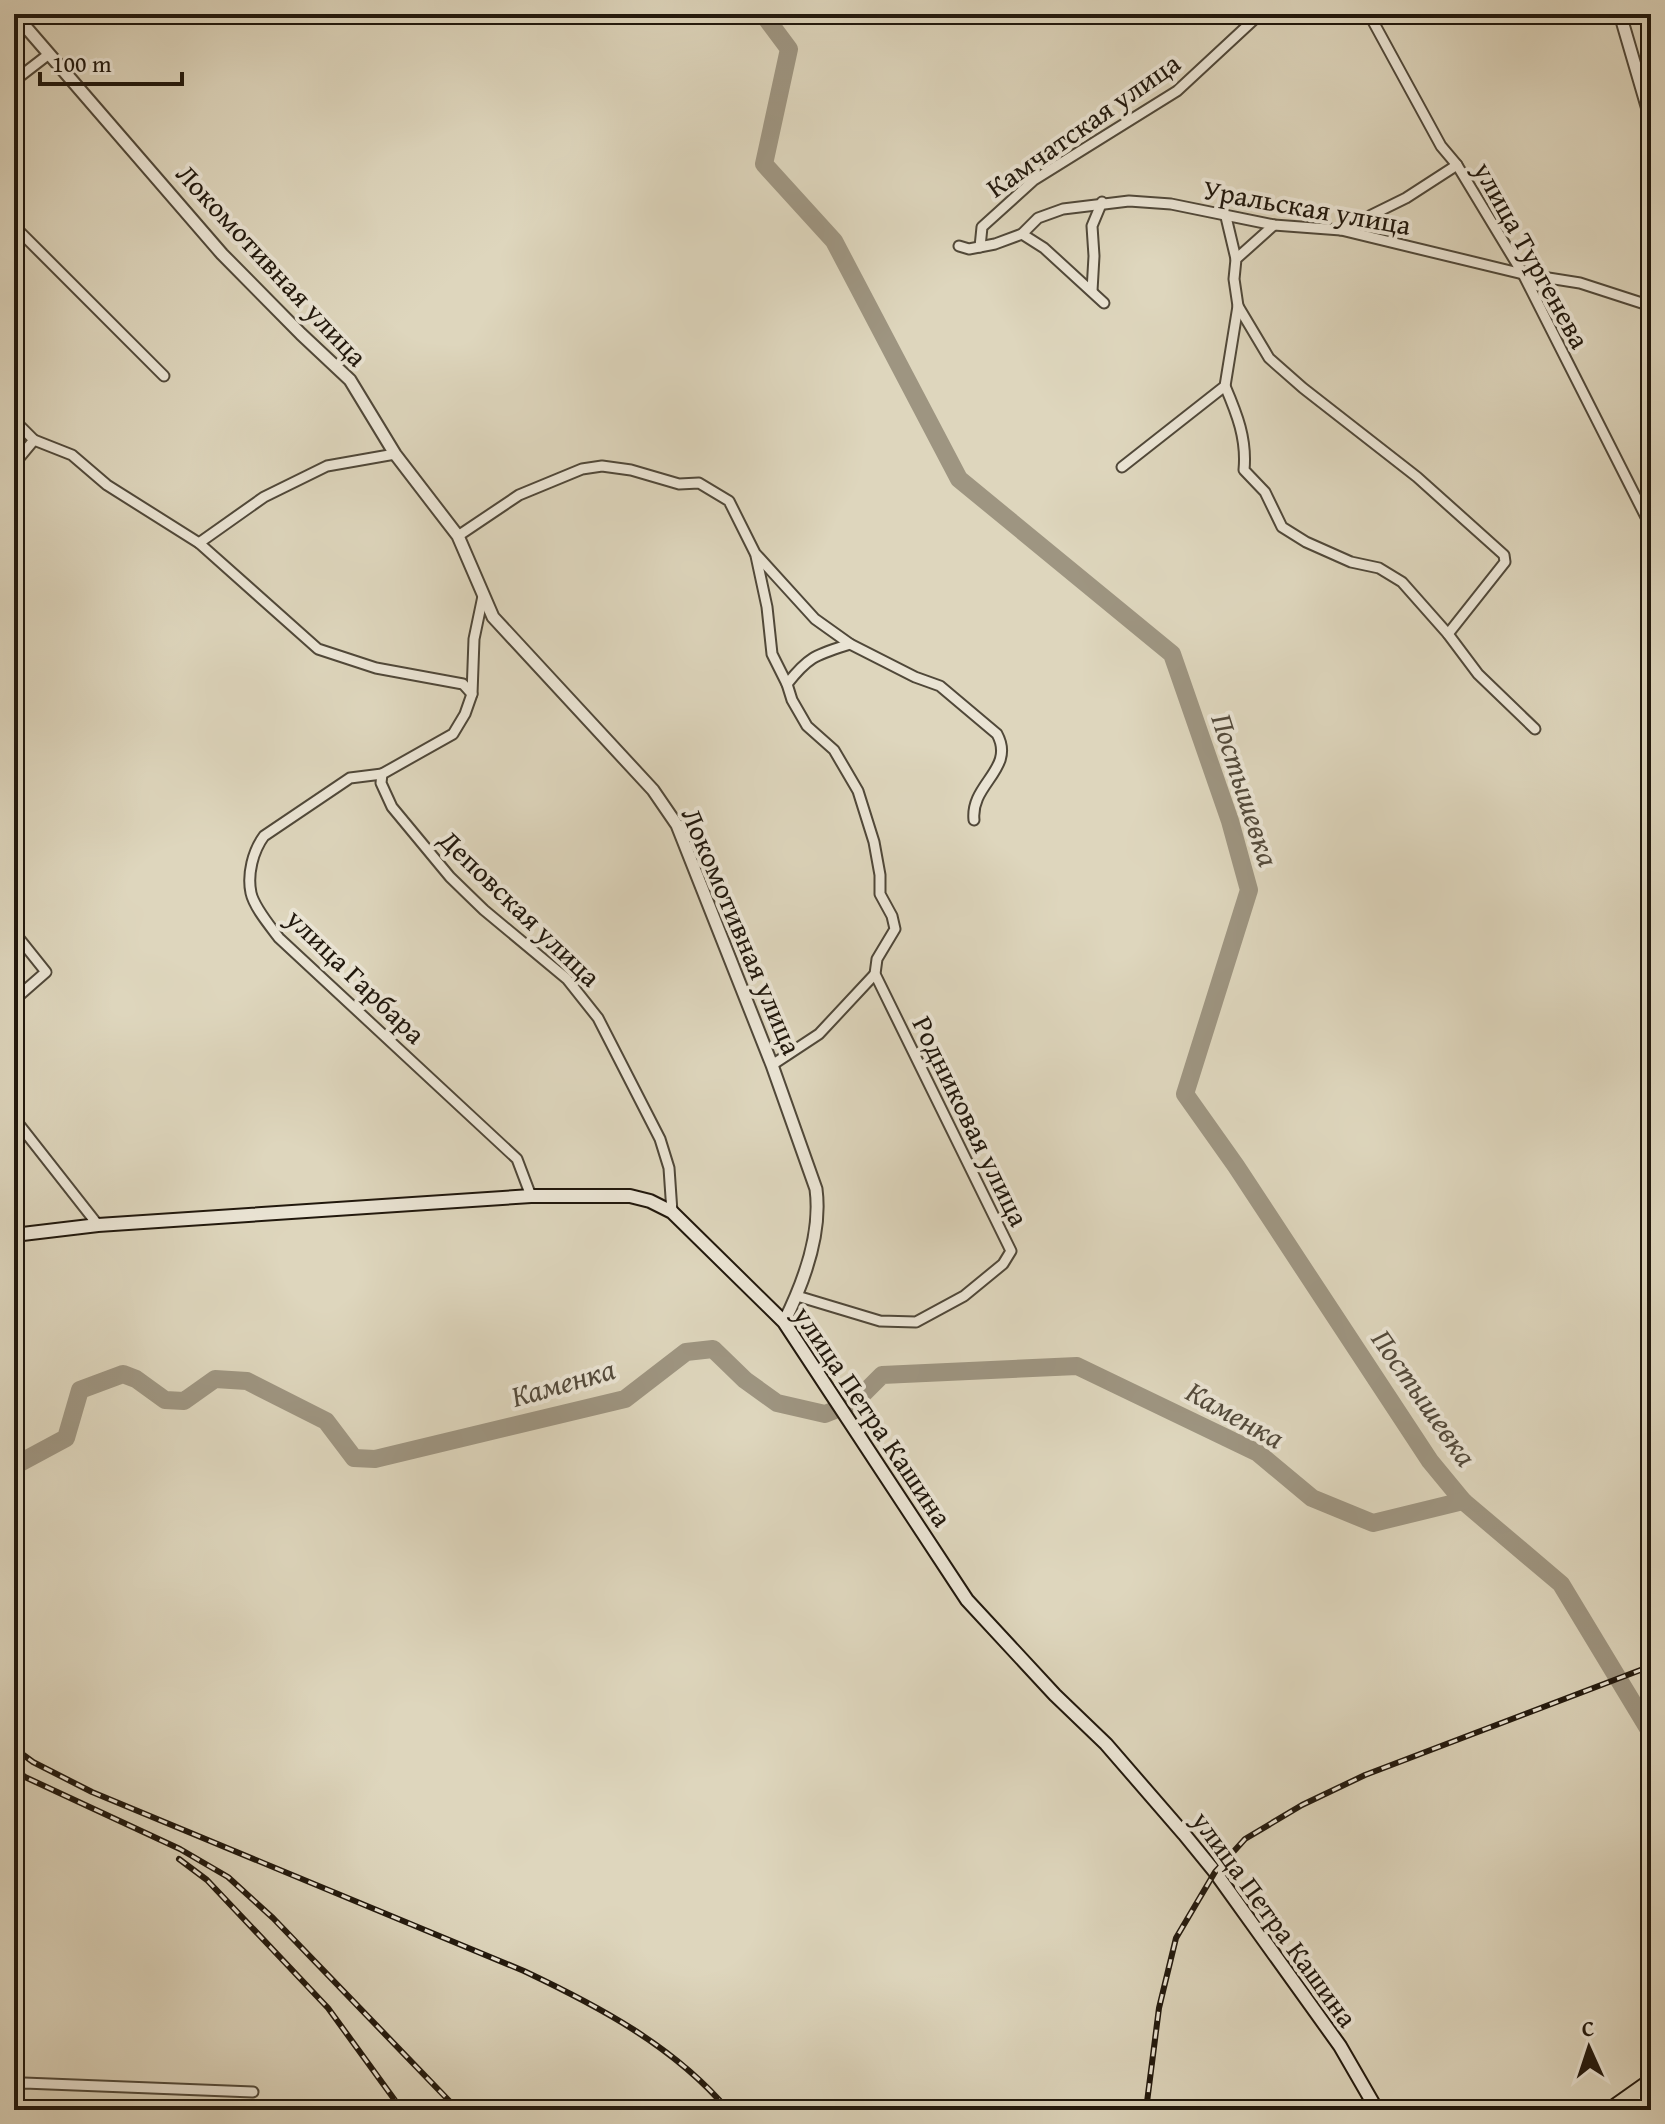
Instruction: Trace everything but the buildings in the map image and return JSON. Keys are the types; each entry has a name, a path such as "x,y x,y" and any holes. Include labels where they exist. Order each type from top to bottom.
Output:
{"main road":[{"name":"улица Петра Кашина","path":"14,1235 98,1225 531,1196 630,1196 650,1201 672,1212 784,1322 967,1600 1055,1695 1106,1744 1215,1872 1340,2046 1377,2110"},
{"path":"1610,2110 1651,2081"}],"street":[{"name":"Локомотивная улица","path":"18,14 222,254 350,380 395,454 458,536 493,617 653,790 677,825 772,1065 816,1189 819,1211 810,1254 797,1296 784,1322"},
{"name":"Камчатская улица","path":"980,247 982,227 1034,180 1177,91 1260,14"},
{"name":"улица Тургенева","path":"1369,14 1441,146 1457,165 1523,274 1649,523"},
{"path":"1620,14 1651,120"},
{"path":"14,81 49,54"},
{"path":"1341,230 1406,198 1457,165"},
{"path":"1092,291 1092,226 1102,202"},
{"name":"Уральская улица","path":"959,246 969,249 980,247 1022,234 1038,218 1063,209 1102,202 1171,204 1274,225 1341,230 1523,274 1580,283 1651,306"},
{"path":"1226,217 1236,259 1234,279 1238,306 1225,386 1242,427 1244,470 1265,492 1282,527 1339,557 1379,568 1402,582 1478,674 1535,729"},
{"path":"1236,259 1274,225"},
{"path":"14,226 164,376"},
{"path":"1022,234 1044,248 1104,303"},
{"path":"1238,306 1269,358 1417,477 1504,555 1505,562 1448,634"},
{"path":"1122,467 1225,386"},
{"path":"14,420 34,440 72,455 107,485 199,543 318,649 376,668 463,684 472,694"},
{"path":"14,464 34,440"},
{"path":"199,543 264,497 327,466 395,454"},
{"path":"458,536 519,495 582,469 602,466 631,470 679,484 699,483 729,501 755,553 767,607 772,654 792,700 807,726 834,750 858,791 874,842 880,894 895,929 877,959 875,974 819,1034 772,1065"},
{"path":"755,553 815,619 850,644 915,677 940,686 997,734 1003,745 1002,760 978,795 974,820"},
{"path":"382,774 453,734 465,714 472,694 474,639 483,596"},
{"path":"787,684 815,655 850,644"},
{"name":"улица Гарбара","path":"382,774 350,778 264,836 256,847 252,862 251,894 279,938 517,1159 531,1196"},
{"name":"Деповская улица","path":"382,774 381,783 392,807 450,877 484,910 567,979 598,1018 660,1139 669,1168 672,1212"},
{"path":"14,932 46,972 14,1000"},
{"name":"Родниковая улица","path":"797,1296 880,1321 916,1322 964,1296 1003,1264 1011,1251 875,974"},
{"path":"14,1118 98,1225"},
{"path":"14,2087 37,2083 253,2092"},
{"path":"1629,2097 1651,2107"}],"waterway":[{"name":"Постышевка","path":"763,14 789,49 764,164 834,241 959,479 1172,654 1230,821 1249,890 1185,1094 1236,1166 1430,1461 1463,1501 1561,1584 1651,1733"},
{"name":"Каменка","path":"14,1466 66,1438 80,1390 123,1374 136,1379 165,1400 184,1401 215,1379 247,1381 326,1421 354,1458 375,1459 625,1399 686,1352 713,1349 745,1380 777,1403 825,1414 855,1402 882,1375 1077,1366 1258,1453 1312,1498 1373,1523 1463,1501"}],"railway":[{"path":"1146,2110 1159,2008 1176,1938 1215,1872 1245,1839 1302,1805 1365,1775 1651,1666"},
{"path":"14,1748 33,1762 92,1792 552,1984 607,2013 659,2047 684,2066 728,2110"},
{"path":"14,1769 25,1777 180,1849 228,1877 273,1918 458,2110"},
{"path":"179,1859 207,1880 328,2008 402,2110"}]}
